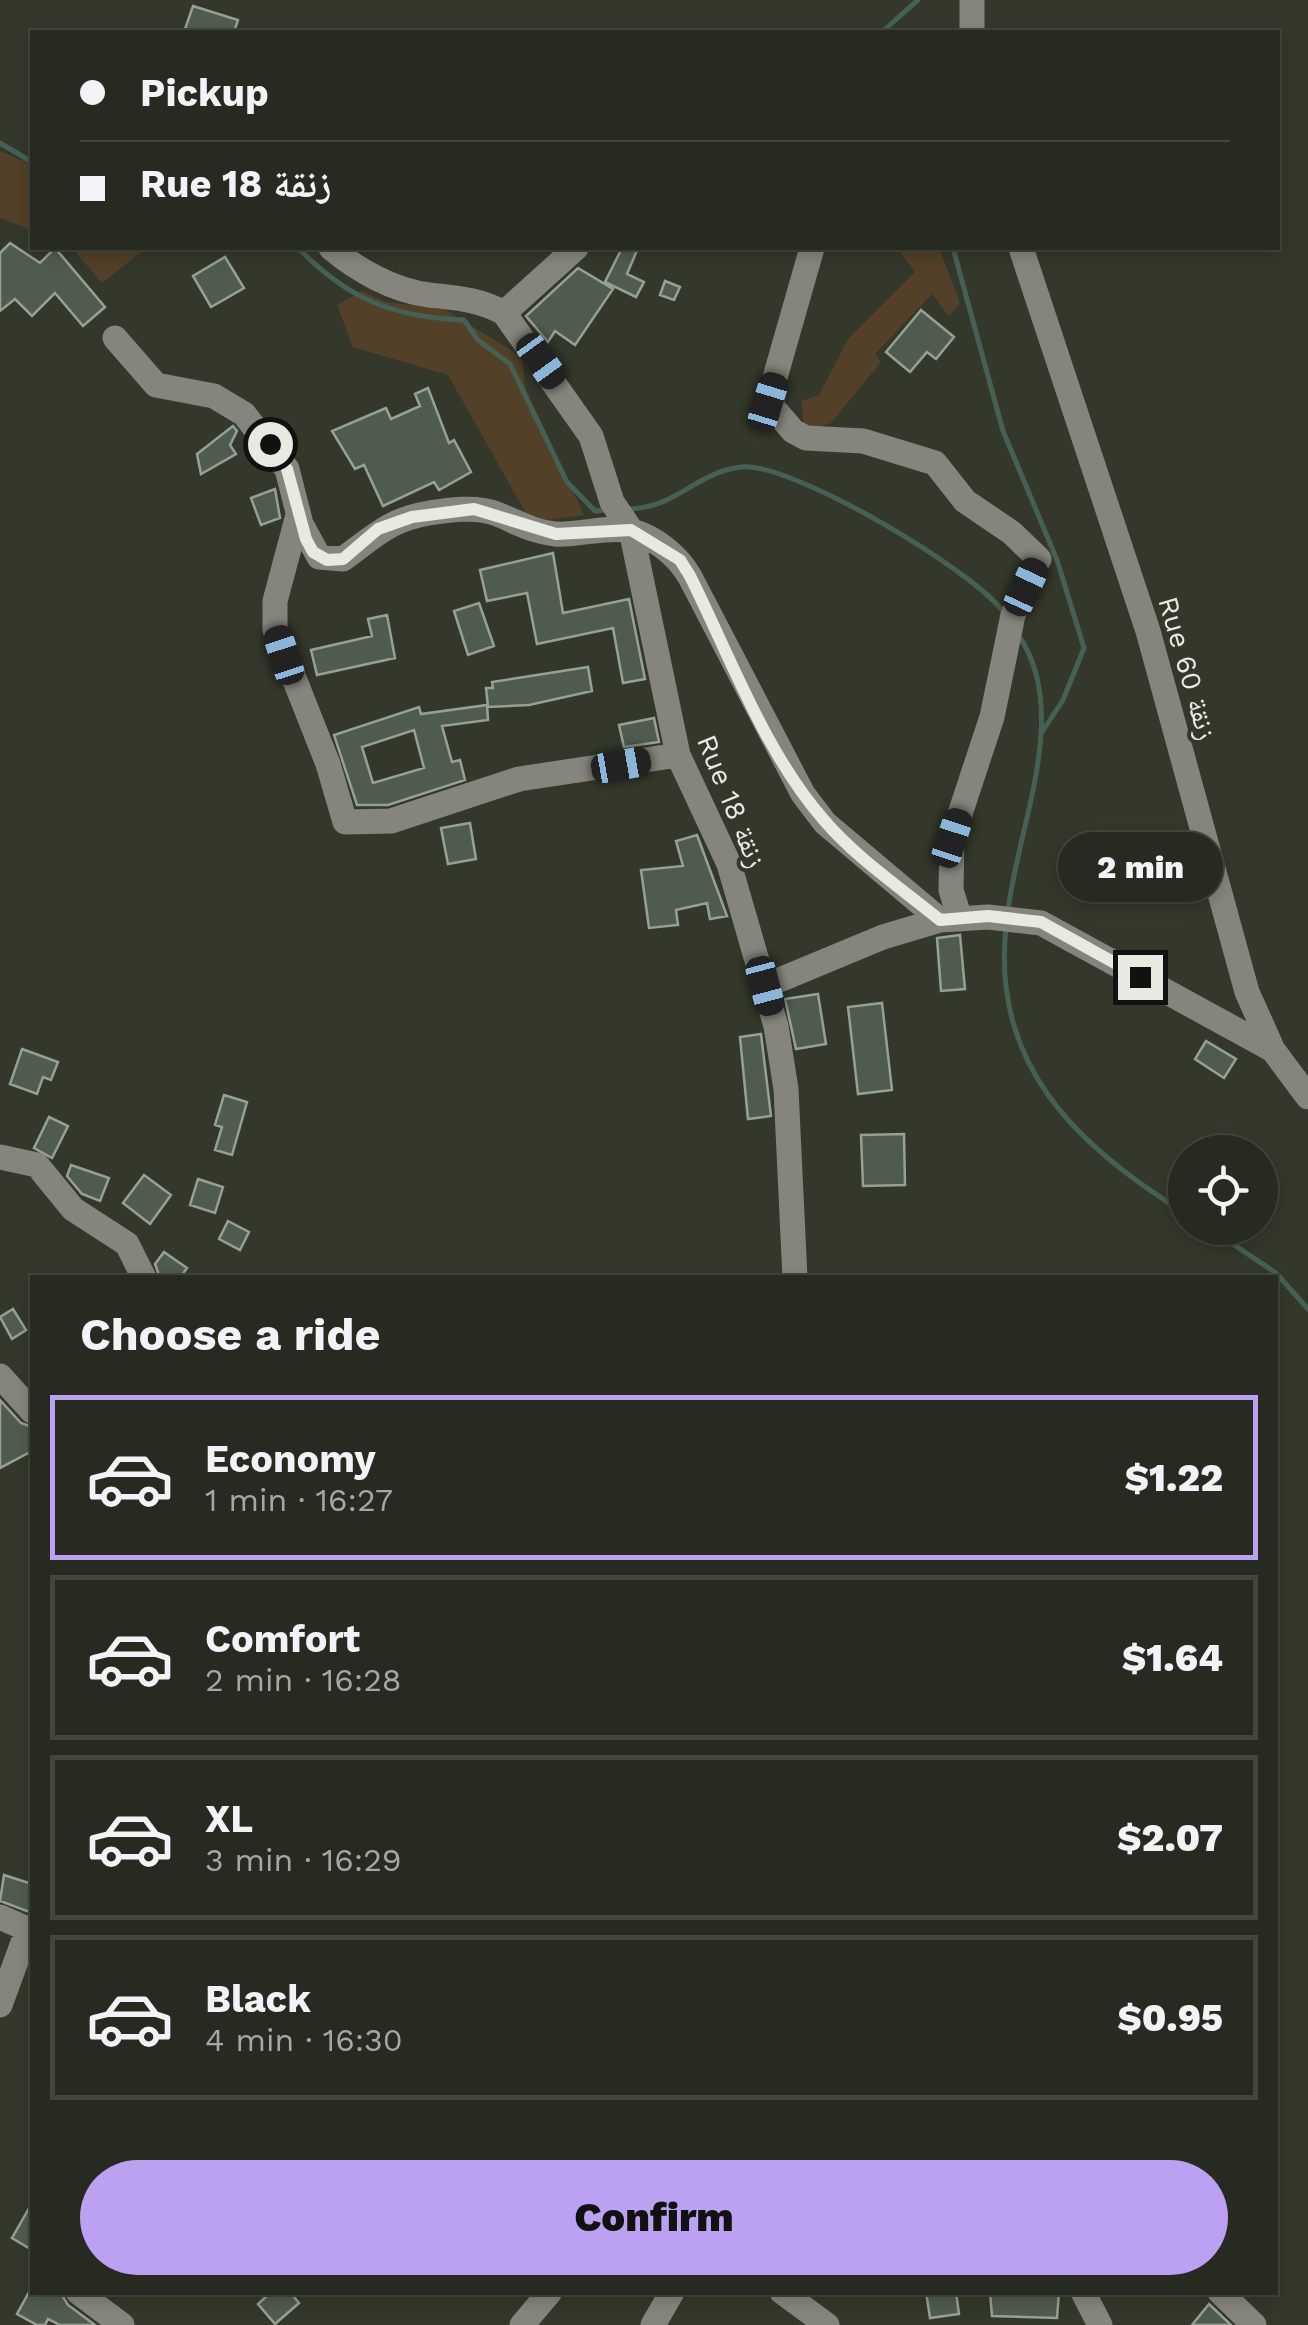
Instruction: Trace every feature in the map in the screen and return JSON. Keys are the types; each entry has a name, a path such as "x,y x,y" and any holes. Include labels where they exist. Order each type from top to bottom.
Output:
{"street":[{"path":"972,0 972,30"},
{"path":"333,250 350,264 406,288 483,301 504,313 574,250"},
{"path":"811,250 768,402 793,431 806,438 863,441 935,463 965,501 1012,534 1039,559 1010,626 992,718 952,838 950,920"},
{"name":"Rue 60 زنقة","path":"1023,250 1148,630 1238,964 1272,1050 1308,1096"},
{"name":"Rue 18 زنقة","path":"504,313 592,436 622,518 678,755 725,854 765,986 786,1089 795,1275"},
{"path":"115,338 156,385 214,396 244,414 287,469 313,552 327,560 343,559 378,529 412,517 452,510 495,512 517,524 556,534 622,518 680,560 769,735 803,794 826,823 950,920"},
{"path":"300,510 275,600 276,630 328,764 345,822 391,821 518,779 678,755"},
{"path":"765,986 883,936 950,920 988,916 1041,922 1272,1050"},
{"path":"0,1158 36,1165 73,1209 127,1244 142,1275"},
{"path":"0,1376 30,1410"},
{"path":"0,1917 30,1930 0,2005"},
{"path":"82,2295 122,2325"},
{"path":"522,2325 547,2295"},
{"path":"652,2325 670,2295"},
{"path":"786,2295 820,2323"},
{"path":"1084,2295 1100,2325"},
{"path":"1223,2295 1254,2325"}],"shaded area":[{"path":"0,151 30,164 30,229 0,218"},
{"path":"74,250 143,250 102,283"},
{"path":"898,250 940,250 960,303 949,316 932,294 875,354 881,362 831,423 805,433 801,401 819,395 848,339 915,272"},
{"path":"362,291 386,302 444,309 522,357 525,387 584,515 531,522 448,375 353,347 337,305"}],"building":[{"path":"193,6 238,20 235,30 185,30"},
{"path":"10,243 40,263 57,250 105,307 83,326 55,293 32,316 15,299 0,311 0,253"},
{"path":"621,250 637,250 627,274 644,282 636,297 605,282"},
{"path":"225,257 244,288 211,307 193,276"},
{"path":"578,268 613,289 575,345 555,331 548,342 526,316"},
{"path":"665,281 680,287 674,300 660,295"},
{"path":"921,310 954,337 936,359 927,352 910,372 886,352"},
{"path":"428,388 449,443 454,440 471,472 439,490 434,482 383,506 364,465 355,469 332,431 386,408 391,419 420,406 415,394"},
{"path":"233,426 237,431 230,445 236,454 201,474 197,454"},
{"path":"275,489 280,518 261,525 251,498"},
{"path":"553,553 563,613 629,599 645,679 623,683 613,628 537,644 527,593 487,601 480,570"},
{"path":"479,603 494,646 468,655 454,611"},
{"path":"387,615 395,658 317,675 311,650 372,636 368,619"},
{"path":"588,667 592,691 529,705 488,707 486,688 493,688 492,682"},
{"path":"487,705 488,720 442,726 452,762 460,760 465,780 388,805 357,805 334,735 419,707 421,714","holes":["414,730 424,768 373,783 362,747"]},
{"path":"654,718 659,742 624,747 619,725"},
{"path":"470,823 476,859 448,864 441,828"},
{"path":"697,835 727,916 710,919 707,903 676,910 678,925 649,928 641,870 683,866 676,841"},
{"path":"960,935 965,989 941,991 937,938"},
{"path":"818,994 826,1044 796,1049 785,999"},
{"path":"882,1003 892,1090 858,1094 848,1007"},
{"path":"761,1034 771,1116 748,1119 740,1037"},
{"path":"1206,1041 1236,1059 1224,1078 1195,1059"},
{"path":"22,1049 58,1062 51,1080 43,1077 37,1094 10,1084"},
{"path":"224,1095 247,1102 232,1155 215,1150 222,1127 215,1125"},
{"path":"49,1117 68,1126 52,1158 34,1148"},
{"path":"904,1134 905,1185 863,1186 861,1135"},
{"path":"71,1165 109,1178 100,1201 82,1194 67,1176"},
{"path":"144,1175 171,1195 150,1224 123,1203"},
{"path":"198,1179 223,1187 215,1213 190,1205"},
{"path":"228,1221 249,1232 240,1250 219,1239"},
{"path":"164,1252 187,1268 182,1275 159,1275 155,1264"},
{"path":"13,1309 26,1330 12,1339 0,1317"},
{"path":"0,1400 21,1423 30,1426 30,1452 0,1468"},
{"path":"4,1875 30,1883 30,1912 0,1901"},
{"path":"30,2206 30,2249 12,2238"},
{"path":"29,2292 62,2295 68,2305 95,2325 60,2325 48,2319 45,2325 37,2325 17,2314"},
{"path":"268,2295 292,2295 299,2303 275,2324 258,2304"},
{"path":"926,2295 956,2295 959,2314 930,2318"},
{"path":"990,2295 1059,2295 1057,2318 992,2316"},
{"path":"1209,2304 1231,2325 1192,2325"}],"waterway":[{"path":"884,30 918,0"},
{"path":"0,143 30,161"},
{"path":"300,250 335,280 373,302 415,315 464,320 478,340 510,364 567,482 595,511 609,510"},
{"path":"954,250 1003,431 1057,560 1084,648 1063,700 1042,732"},
{"path":"630,509 661,502 726,470 767,470 840,500 882,523 959,573 1005,614"},
{"path":"1008,911 1041,734 1041,699 1034,666 1019,636"},
{"path":"1006,927 1005,976 1012,1020 1027,1060 1049,1096 1077,1129 1109,1159 1168,1202"},
{"path":"1234,1245 1278,1275"},
{"path":"1278,1275 1308,1309"}],"route":[{"path":"270,444 287,469 306,539 313,552 327,560 343,559 378,529 412,517 474,509 495,512 537,531 580,534 631,530 658,544 680,560 690,576 769,735 803,794 826,823 940,920 988,916 1041,922 1140,977"}]}
